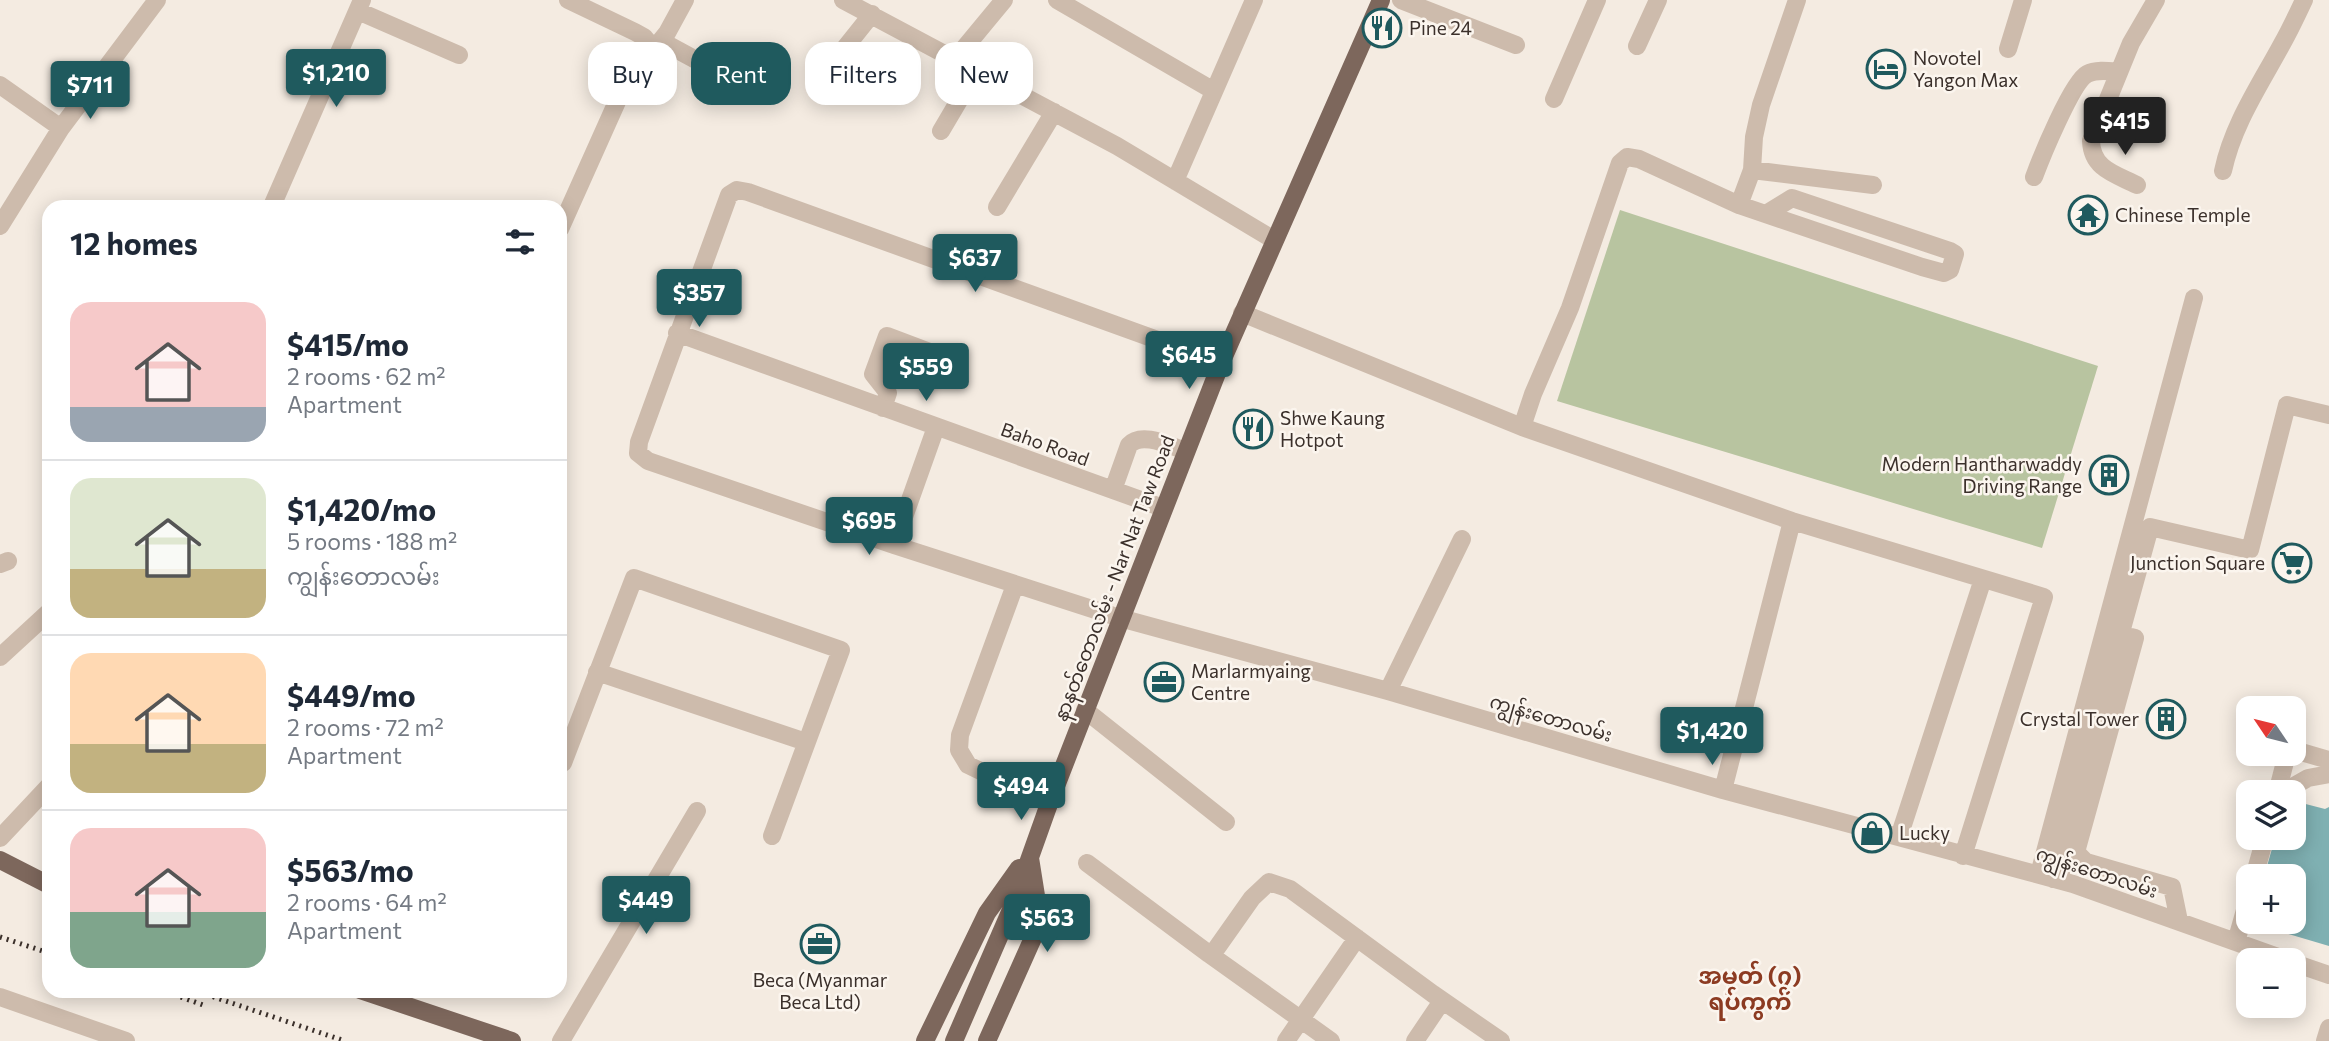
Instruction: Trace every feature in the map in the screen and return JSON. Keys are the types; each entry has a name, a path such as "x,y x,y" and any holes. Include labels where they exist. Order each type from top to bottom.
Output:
{"main road":[{"name":"နာနတ်တောလမ်း - Nar Nat Taw Road","path":"954,1041 1013,905 1085,710 1221,363 1381,0"},
{"path":"925,1041 987,913 1030,854"},
{"path":"987,1041 1033,938 1037,901 1030,854"},
{"path":"0,860 42,881"},
{"path":"384,998 513,1041"}],"street":[{"path":"0,226 61,128 157,0"},
{"path":"568,0 653,42"},
{"path":"660,42 685,0"},
{"path":"843,0 935,47"},
{"path":"969,42 1004,0"},
{"path":"1057,0 1214,91"},
{"path":"1175,181 1254,0"},
{"path":"1401,0 1516,45"},
{"path":"1554,99 1597,0"},
{"path":"1637,46 1658,0"},
{"path":"1739,205 1752,170 1754,137 1761,105 1797,0"},
{"path":"2008,49 2023,0"},
{"path":"2137,185 2096,162 2091,151 2091,141 2131,43 2157,0"},
{"path":"2223,171 2227,151 2251,95 2283,43 2304,0"},
{"path":"279,200 360,6 459,55"},
{"path":"850,42 872,14"},
{"path":"2034,177 2079,82 2085,75 2096,71 2119,72"},
{"path":"0,85 61,128"},
{"path":"1033,101 1117,146 1274,240"},
{"path":"567,213 615,105"},
{"path":"941,131 956,105"},
{"path":"997,207 1054,112"},
{"path":"1522,427 1533,394 1570,308 1620,163 1628,158 1639,159 1739,205 1944,274 1950,270 1955,257 1950,251 1792,198 1766,214"},
{"path":"1752,170 1873,186"},
{"path":"677,333 729,195 737,190 1221,363"},
{"path":"2056,879 2193,298"},
{"path":"1242,313 1522,427 1792,521 2044,597 1963,856"},
{"name":"ကျွန်းတောလမ်း","path":"677,333 639,442 638,453 648,461 1015,586 1388,691 1723,790 2056,879 2253,948"},
{"name":"Baho Road","path":"677,333 1163,508"},
{"path":"883,408 888,393 873,374 887,336 932,353"},
{"path":"2056,879 2074,857 2150,527 2250,550 2287,405 2327,408"},
{"path":"894,545 936,427"},
{"path":"1113,490 1133,440 1142,438 1186,451"},
{"path":"1723,790 1792,521"},
{"path":"1388,691 1462,539"},
{"path":"567,752 634,578 841,650 772,836"},
{"path":"1899,837 1983,579"},
{"path":"1015,586 960,735 959,750 968,765 1049,804"},
{"path":"0,657 42,618"},
{"path":"2056,879 2074,857 2135,638 2131,637 2073,849 2074,857"},
{"path":"597,672 806,743"},
{"path":"1085,710 1226,822"},
{"path":"2306,753 2329,760"},
{"path":"2304,780 2329,774"},
{"path":"0,838 42,793"},
{"path":"561,1041 697,811"},
{"path":"2074,857 2172,887 2179,921"},
{"path":"1087,863 1300,1021 1331,1041"},
{"path":"1209,954 1216,949 1252,898 1269,882 1290,889 1501,1041"},
{"path":"2236,942 2238,934"},
{"path":"1286,1041 1357,938"},
{"path":"2306,967 2329,975"},
{"path":"0,997 126,1041"},
{"path":"1415,1041 1442,1001"},
{"path":"2325,1041 2329,1028"}],"green space":[{"path":"1620,210 2098,366 2042,548 1557,401"}],"water":[{"path":"2306,804 2325,809 2329,807 2329,946 2288,934 2306,934 2306,864 2268,864 2272,850 2306,850"}],"railway":[{"path":"0,937 42,951"},
{"path":"184,998 206,1006"},
{"path":"217,998 345,1041"}],"place":[{"name":"Pine 24","path":"1382,28"},
{"name":"Novotel Yangon Max","path":"1886,69"},
{"name":"Chinese Temple","path":"2088,215"},
{"name":"Shwe Kaung Hotpot","path":"1253,429"},
{"name":"Modern Hantharwaddy Driving Range","path":"2109,475"},
{"name":"Junction Square","path":"2292,563"},
{"name":"Marlarmyaing Centre","path":"1164,682"},
{"name":"Crystal Tower","path":"2166,719"},
{"name":"Lucky","path":"1872,833"},
{"name":"Beca (Myanmar Beca Ltd)","path":"820,944"}],"district":[{"name":"အမှတ် (၇) ရပ်ကွက်","path":"1750,989"}]}
